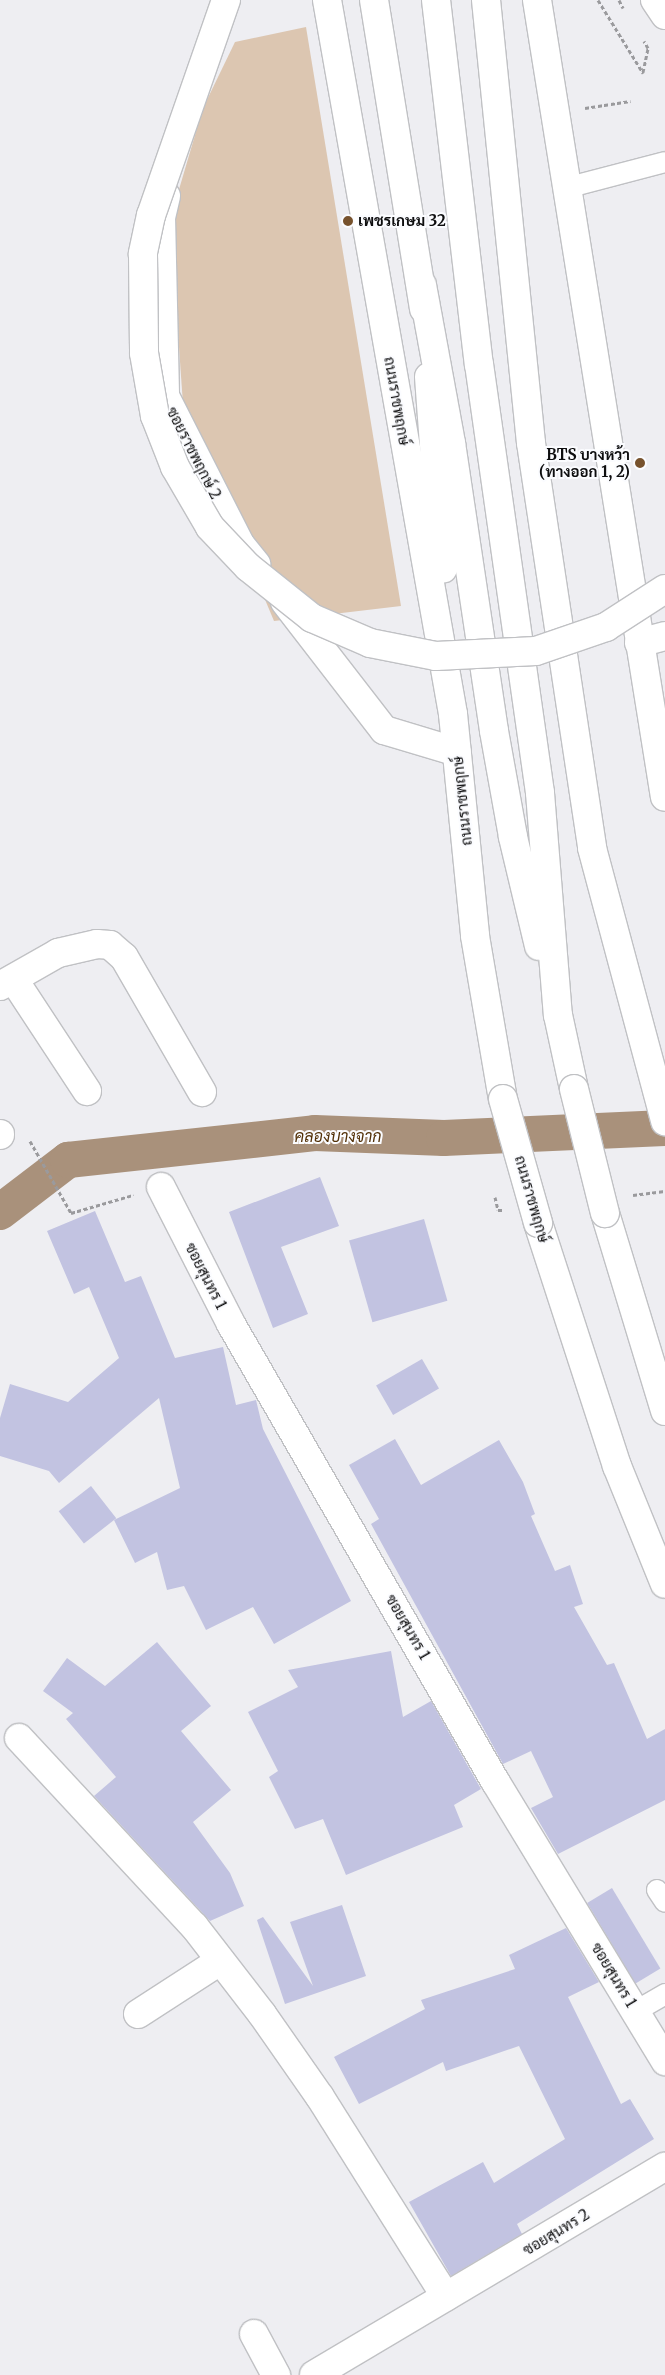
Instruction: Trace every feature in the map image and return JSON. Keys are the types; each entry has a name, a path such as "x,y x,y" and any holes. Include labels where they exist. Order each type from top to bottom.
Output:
{"main road":[{"path":"226,0 166,170 143,254 144,353 155,416 175,467 210,527 248,567 312,618 370,643 436,656 536,651 606,627 665,589"},
{"name":"ถนนราชพฤกษ์","path":"327,0 453,714 475,936 503,1099 538,1223 617,1466 665,1584"},
{"path":"374,0 422,285 451,443 513,837 605,1213 665,1411"},
{"path":"436,0 439,41 503,542 540,793 558,1015"},
{"path":"486,0 489,51 531,443 592,848 652,1079 665,1121"},
{"path":"536,0 665,797"},
{"path":"655,0 665,15"},
{"name":"ซอยราชพฤกษ์ 2","path":"204,20 161,217 165,396 240,544 384,730 457,752"},
{"path":"422,285 453,714"},
{"path":"639,643 665,636"},
{"path":"87,1091 7,983 58,954 97,944 110,945 124,957 202,1092"},
{"name":"ซอยสุนทร 1","path":"161,1187 231,1324 495,1781 665,2061"},
{"path":"19,1738 194,1926 320,2098 446,2297"},
{"path":"138,2014 220,1961"},
{"name":"ซอยสุนทร 2","path":"314,2375 665,2167"},
{"path":"254,2334 276,2375"}],"lane":[{"path":"566,188 665,162"},
{"path":"636,2011 665,1994"}],"path":[{"path":"598,0 643,73 648,48 638,32"},
{"path":"619,0 628,16"},
{"path":"582,110 630,101"},
{"path":"0,1134 19,1122 71,1213 161,1187"}],"shaded area":[{"path":"306,27 401,606 274,621 183,404 170,220 203,108 235,42"}],"building":[{"path":"320,1177 339,1226 281,1247 308,1314 273,1328 229,1212"},
{"path":"95,1211 125,1282 141,1276 175,1358 223,1347 236,1405 256,1400 263,1429 351,1601 274,1644 253,1607 206,1630 184,1586 167,1590 157,1552 135,1563 114,1520 180,1488 159,1398 59,1483 49,1471 0,1456 0,1418 10,1384 68,1402 119,1358 89,1287 74,1294 47,1231"},
{"path":"424,1219 447,1301 372,1322 349,1240"},
{"path":"422,1359 439,1388 393,1415 376,1386"},
{"path":"395,1439 421,1485 499,1440 523,1482 535,1514 531,1516 555,1571 570,1565 583,1604 574,1607 607,1665 614,1663 647,1739 665,1729 665,1800 558,1854 531,1808 553,1797 531,1751 503,1764 371,1524 379,1519 349,1465"},
{"path":"91,1486 116,1518 84,1544 59,1511"},
{"path":"157,1642 211,1706 181,1731 231,1790 193,1822 230,1873 244,1906 210,1921 94,1796 116,1777 66,1719 73,1713 43,1691 67,1658 105,1686"},
{"path":"391,1651 403,1717 431,1701 481,1789 454,1805 463,1827 346,1875 323,1819 295,1829 269,1777 278,1771 248,1712 298,1687 288,1670"},
{"path":"612,1888 660,1969 636,1984 587,1903"},
{"path":"342,1905 366,1976 285,2004 257,1920 263,1917 313,1986 290,1922"},
{"path":"566,1928 599,1982 568,1997 621,2104 630,2099 654,2139 517,2224 522,2234 451,2276 409,2202 483,2162 494,2183 565,2139 519,2046 446,2071 443,2062 359,2104 334,2057 425,2009 421,2000 515,1969 509,1955"}],"waterway":[{"name":"คลองบางจาก","path":"0,1212 68,1160 315,1133 444,1138 665,1128"}],"place":[{"name":"เพชรเกษม 32","path":"348,221"},
{"name":"BTS บางหว้า (ทางออก 1, 2)","path":"640,463"}]}
